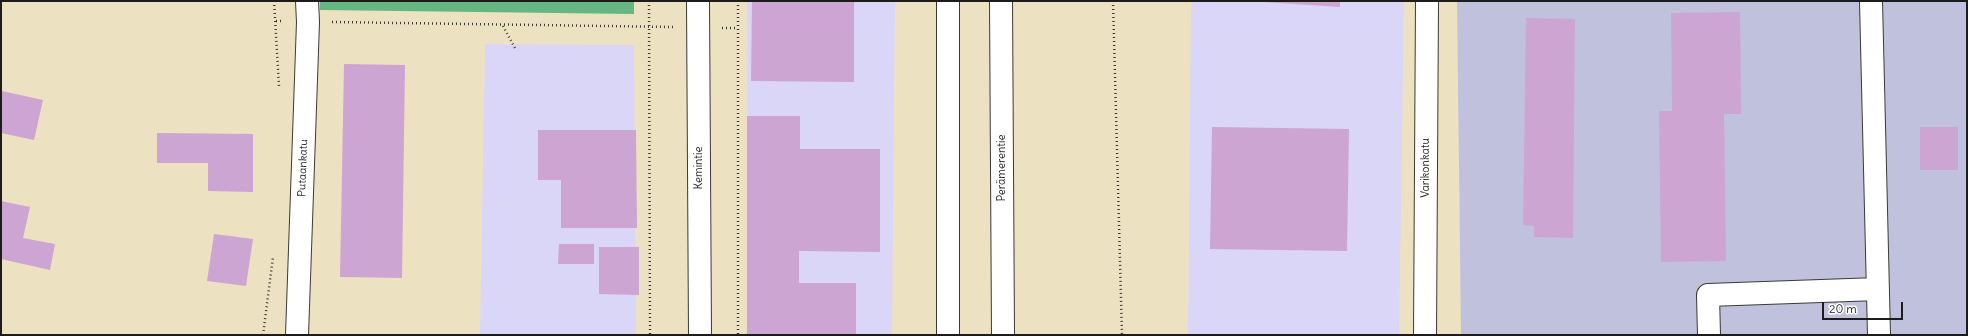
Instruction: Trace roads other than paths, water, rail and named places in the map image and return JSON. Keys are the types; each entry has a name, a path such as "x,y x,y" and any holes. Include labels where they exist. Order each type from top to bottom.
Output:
{"main road":[{"name":"Kemintie","path":"698,1 700,335"},
{"path":"948,1 948,335"},
{"name":"Perämerentie","path":"1001,1 1003,335"},
{"name":"Varikonkatu","path":"1425,335 1427,1"},
{"path":"1871,1 1879,335"},
{"name":"Putaankatu","path":"297,335 308,11"},
{"path":"1708,335 1708,295 1878,289"}]}
